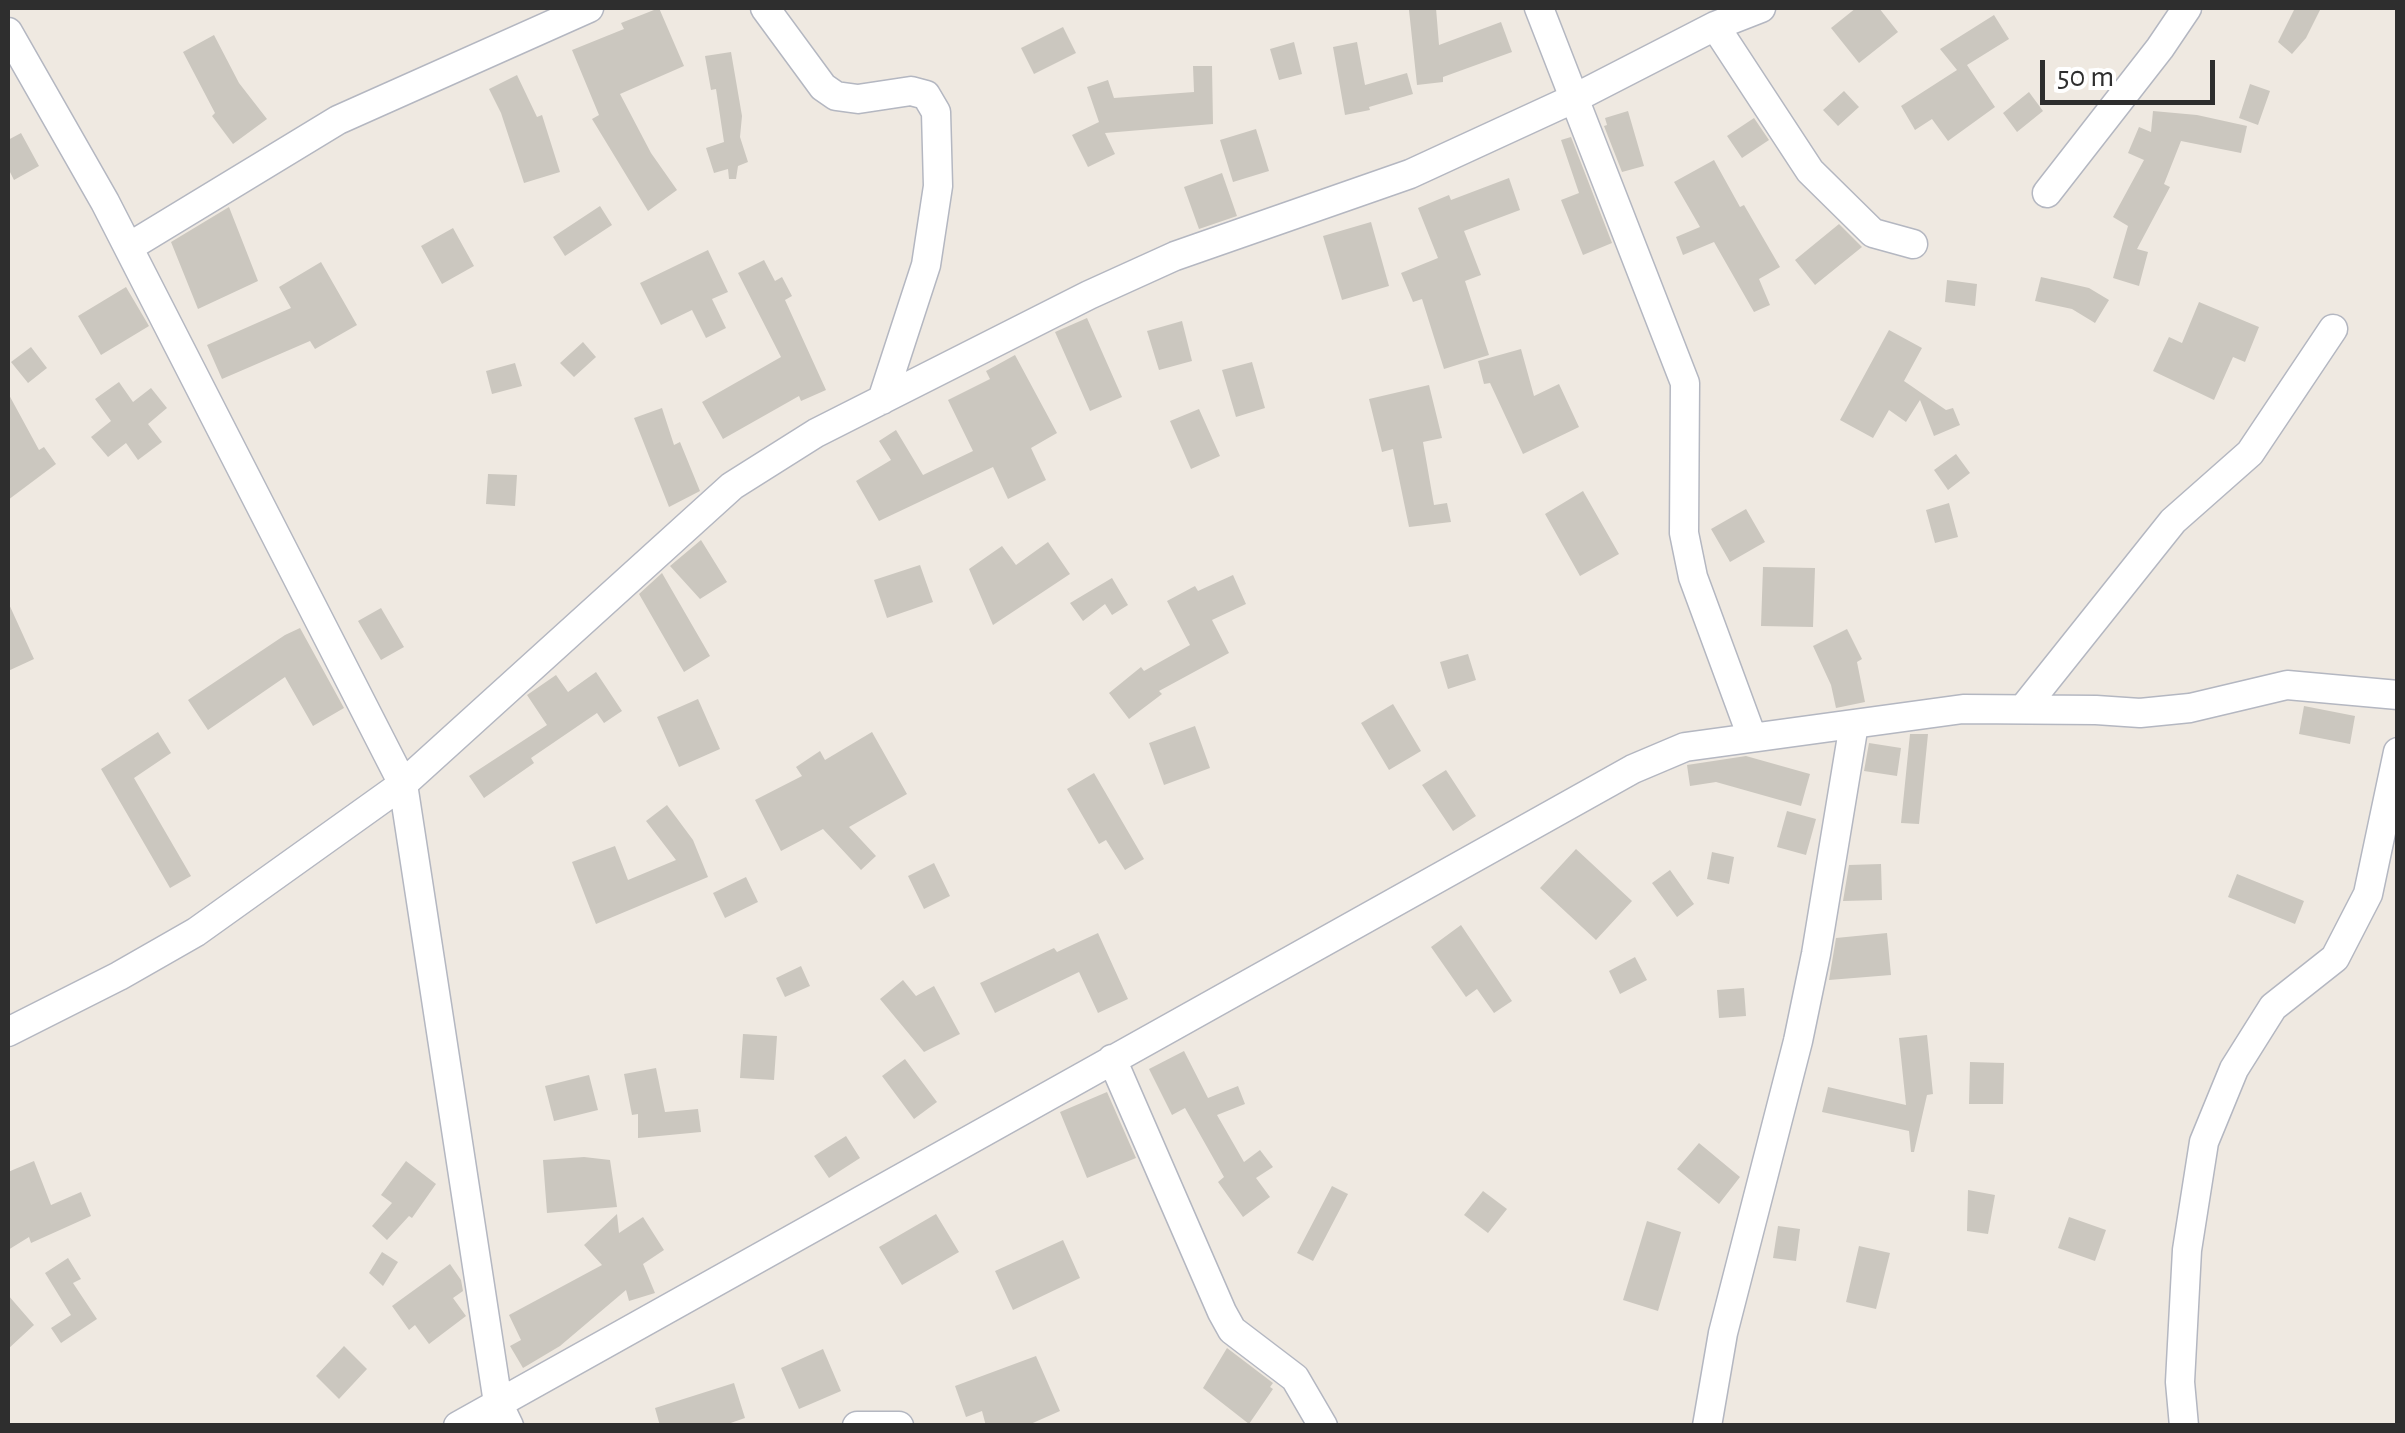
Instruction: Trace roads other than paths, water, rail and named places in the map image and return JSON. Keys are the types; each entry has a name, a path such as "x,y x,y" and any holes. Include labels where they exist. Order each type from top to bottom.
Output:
{"street":[{"path":"128,247 338,120 589,8"},
{"path":"765,8 823,87 836,96 858,99 911,91 926,95 936,112 938,186 926,265 882,400"},
{"path":"1539,8 1686,382 1684,533 1693,577 1752,737"},
{"path":"8,1032 120,976 196,932 403,784 732,486 816,433 1089,295 1175,256 1410,174 1575,98 1715,26 1762,8"},
{"path":"2047,193 2187,8"},
{"path":"1715,26 1810,171 1873,232 1914,244"},
{"path":"8,33 46,94 128,247 403,784 503,1414"},
{"path":"2022,710 2174,521 2250,453 2333,329"},
{"path":"458,1426 503,1414 1112,1059 1633,769 1685,747 1963,710 2140,713 2190,708 2287,686 2398,694"},
{"path":"1707,1426 1723,1332 1798,1040 1854,724"},
{"path":"2184,1426 2180,1382 2186,1250 2204,1142 2234,1069 2273,1007 2335,958 2368,894 2398,752"},
{"path":"1112,1059 1232,1330 1295,1378 1323,1426"},
{"path":"857,1426 899,1426"}]}
